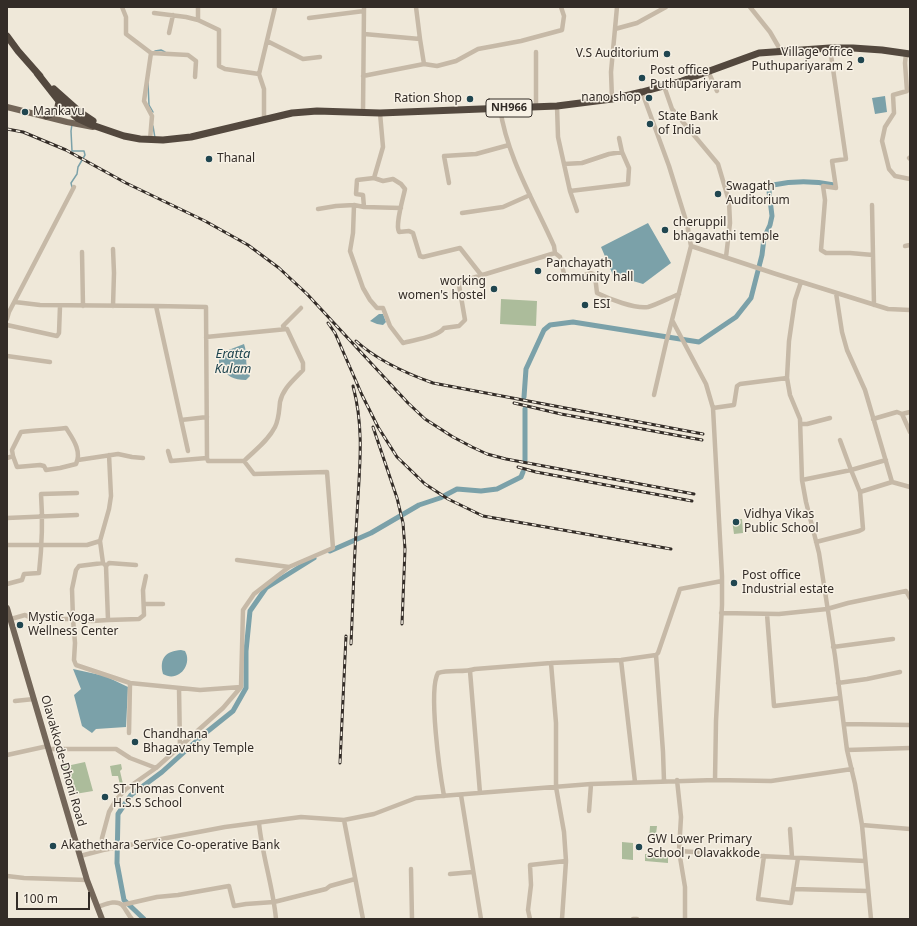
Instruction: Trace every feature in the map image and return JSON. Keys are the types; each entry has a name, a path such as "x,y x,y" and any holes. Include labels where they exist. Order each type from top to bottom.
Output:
{"highway":[{"name":"NH966","path":"7,36 59,101 77,118 124,136 150,140 190,137 292,113 317,111 380,113 557,106 612,99 664,86 759,53 830,48 882,50 908,54"},
{"name":"NH966","path":"37,73 81,113 104,129"},
{"path":"46,116 58,110 59,101"}],"main road":[{"path":"7,107 67,122 104,129"},
{"name":"Olavakkode-Dhoni Road","path":"7,608 87,880 102,919"}],"street":[{"path":"122,7 126,17 126,34 151,53 188,55 196,61 195,76"},
{"path":"198,7 198,20"},
{"path":"264,120 264,89 259,74 275,7"},
{"path":"416,7 424,64"},
{"path":"364,76 424,64 433,67 456,61 478,50 521,41 562,30 564,16 561,7"},
{"path":"612,99 611,72 617,7"},
{"path":"615,29 637,23 666,7"},
{"path":"750,7 770,32 781,51"},
{"path":"309,18 364,9 363,112"},
{"path":"154,13 198,20 219,30 219,66 225,69 259,74"},
{"path":"169,33 173,15"},
{"path":"364,34 420,39"},
{"path":"267,41 303,60 320,57"},
{"path":"830,48 846,159 832,161 836,188 823,186 825,200 821,250 826,253 873,255"},
{"path":"536,52 536,106"},
{"path":"150,140 152,116 144,101 151,53"},
{"path":"908,54 905,63 907,91 894,95 894,113 885,127 882,141 889,169 894,176 910,179"},
{"path":"708,71 717,91"},
{"path":"664,86 672,108 718,164 729,201 730,223 726,257"},
{"path":"642,92 669,166 687,224 692,246 666,343 654,395"},
{"path":"557,106 558,137 570,191 577,211"},
{"path":"500,108 505,135 516,165 554,246 555,253 560,257 565,278 571,280 590,273 593,274 595,276 597,293 610,299 636,306 648,307 680,294"},
{"path":"374,178 383,147 380,113"},
{"path":"570,191 628,184 629,168 622,152 619,138"},
{"path":"449,183 444,156 476,154 509,145"},
{"path":"564,164 582,163 609,154 622,152"},
{"path":"364,207 364,195 356,194 357,180 374,178 384,181 393,179 401,184 405,189 398,215 398,231 409,231 413,233 420,256 423,257 460,248 482,276"},
{"path":"7,319 74,187"},
{"path":"462,214 503,207 530,195"},
{"path":"318,209 354,205 364,207 401,208"},
{"path":"354,205 353,233 350,251 363,288 377,308 383,308 390,326 403,343 434,335 441,332 444,328 459,326 465,320 459,285 466,280 555,253"},
{"path":"872,205 874,305"},
{"path":"692,246 874,305 888,309 910,310"},
{"path":"113,249 113,306"},
{"path":"82,252 83,306"},
{"path":"800,282 795,300 791,327 787,378 790,395 801,424 802,480 816,542 833,647 847,750 862,825 871,919"},
{"path":"836,293 842,332 847,350 865,390 892,482"},
{"path":"15,302 60,306 206,307 207,458"},
{"path":"7,325 57,336 59,333 60,306"},
{"path":"156,306 188,451"},
{"path":"168,451 171,461 207,458 208,461 215,462 244,462 268,438 279,417 280,402 283,392 304,367 287,329 283,326 301,308"},
{"path":"672,320 706,384 713,408 722,581 715,780"},
{"path":"206,337 285,329"},
{"path":"7,356 50,362"},
{"path":"713,408 734,404 738,386 740,384 787,378"},
{"path":"874,419 897,412 902,414 910,412"},
{"path":"902,414 910,432"},
{"path":"181,420 207,417"},
{"path":"801,424 807,424 830,418"},
{"path":"78,460 76,443 66,428 48,431 31,430 21,432 12,450 17,467 40,465 44,466 46,470 76,464 78,460 109,455 118,454 143,458"},
{"path":"816,542 862,529 860,492 840,440"},
{"path":"108,620 104,565 100,541 111,496 109,455"},
{"path":"7,458 13,456"},
{"path":"802,480 851,470 886,460"},
{"path":"103,850 102,838 108,812 116,800 126,789 156,768 180,747 223,708 241,687 243,610 254,594 289,567 333,548 326,472 254,474 244,462"},
{"path":"860,492 892,482 910,486"},
{"path":"7,584 22,580 24,574 39,573 42,544 41,494 77,493"},
{"path":"7,518 77,515"},
{"path":"7,545 87,545 100,541"},
{"path":"237,560 289,567"},
{"path":"136,565 109,563 104,565 79,566 76,570 72,589 73,619 76,643 74,660 76,664 130,682 200,690 241,687"},
{"path":"11,619 25,615 33,619 73,619 92,621 139,619 144,615 143,590 146,576"},
{"path":"664,781 656,655 680,589 722,581"},
{"path":"721,613 779,614 827,609 906,591 910,598"},
{"path":"144,604 163,604"},
{"path":"767,614 774,706 840,698"},
{"path":"833,647 893,639"},
{"path":"444,796 436,744 435,698 436,676 438,672 446,670 470,671 475,669 551,663 620,660 656,655"},
{"path":"620,660 635,782"},
{"path":"551,663 556,723 556,787 564,832 566,861 562,919"},
{"path":"470,671 480,794"},
{"path":"838,683 900,672"},
{"path":"129,733 130,682"},
{"path":"179,688 180,747"},
{"path":"15,701 34,699"},
{"path":"844,724 910,725"},
{"path":"7,755 48,748 116,749 130,758 156,768"},
{"path":"847,750 910,748"},
{"path":"80,856 113,848 259,822 301,817 344,820 374,814 416,798 591,784 677,780 771,781 852,769"},
{"path":"677,780 681,817 679,851 685,887 685,919"},
{"path":"589,811 591,784"},
{"path":"461,795 480,919"},
{"path":"344,820 363,919"},
{"path":"259,822 261,844 274,902 276,919"},
{"path":"862,825 910,829"},
{"path":"790,829 792,857"},
{"path":"679,851 865,861"},
{"path":"764,856 758,899 792,903 798,858"},
{"path":"530,919 528,910 531,885 530,866 566,861"},
{"path":"411,869 412,919"},
{"path":"450,874 473,872"},
{"path":"7,876 87,880"},
{"path":"122,905 131,902 229,886 234,906 274,902 326,889 330,886 355,879"},
{"path":"793,889 868,891"},
{"path":"97,907 108,903 117,903 122,905 132,919"}],"green space":[{"path":"501,299 537,301 536,326 500,324"},
{"path":"742,519 743,533 734,534 732,520"},
{"path":"85,762 93,791 69,795 62,767"},
{"path":"121,764 122,769 120,771 123,784 120,785 118,776 112,776 110,766"},
{"path":"650,826 657,826 655,842 649,841"},
{"path":"622,842 633,843 633,860 622,859"},
{"path":"645,854 668,854 668,863 645,861"}],"water":[{"path":"885,96 887,112 875,114 872,98"},
{"path":"648,223 671,263 643,284 613,275 601,247"},
{"path":"379,314 383,314 386,322 383,325 370,321"},
{"name":"Eratta Kulam","path":"244,344 247,368 250,376 246,380 231,377 219,367 219,356 226,351"},
{"path":"181,650 185,651 187,656 186,667 183,671 174,676 163,674 162,664 165,656 171,652"},
{"path":"73,669 105,676 128,687 126,727 96,729 92,733 82,726 74,695 81,689"}],"waterway":[{"path":"155,51 161,50 165,52"},
{"path":"148,83 149,105 153,112"},
{"path":"72,124 72,151 84,151 85,155 78,167 77,174 71,183 72,187"},
{"path":"153,126 155,138"},
{"path":"524,397 526,369 544,330 550,325 573,322 699,342 736,317 751,298 762,255 764,238 772,216 769,191 773,185 804,182 834,185"},
{"path":"525,409 525,460"},
{"path":"330,551 371,533 419,505 440,498 457,489 481,491 497,489 521,477 523,472"},
{"path":"144,919 124,900 117,863 118,814 131,795 162,772 203,735 233,711 246,688 246,651 250,611 266,588 314,558"}],"railway":[{"path":"7,129 23,132 66,150 126,183 205,221 248,245 279,268 307,294 408,403 425,419 453,437 487,454 506,459 694,494"},
{"path":"328,323 335,333 362,395 378,427 397,457 425,484 448,499 483,516 671,549"},
{"path":"356,341 373,355 392,366 433,383 703,434"},
{"path":"351,644 360,467 359,419 353,386"},
{"path":"514,403 561,414 702,440"},
{"path":"373,427 397,498 403,523 405,549 402,624"},
{"path":"518,467 536,472 692,501"},
{"path":"340,763 346,636"}],"place":[{"name":"V.S Auditorium","path":"667,54"},
{"name":"Village office Puthupariyaram 2","path":"861,60"},
{"name":"Post office Puthupariyaram","path":"642,78"},
{"name":"nano shop","path":"649,98"},
{"name":"Ration Shop","path":"470,99"},
{"name":"Mankavu","path":"25,112"},
{"name":"State Bank of India","path":"650,124"},
{"name":"Thanal","path":"209,159"},
{"name":"Swagath Auditorium","path":"718,194"},
{"name":"cheruppil bhagavathi temple","path":"665,230"},
{"name":"Panchayath community hall","path":"538,271"},
{"name":"working women's hostel","path":"494,289"},
{"name":"ESI","path":"585,305"},
{"name":"Vidhya Vikas Public School","path":"736,522"},
{"name":"Post office Industrial estate","path":"734,583"},
{"name":"Mystic Yoga Wellness Center","path":"20,625"},
{"name":"Chandhana Bhagavathy Temple","path":"135,742"},
{"name":"ST Thomas Convent H.S.S School","path":"105,797"},
{"name":"Akathethara Service Co-operative Bank","path":"53,846"},
{"name":"GW Lower Primary School , Olavakkode","path":"639,847"}]}
